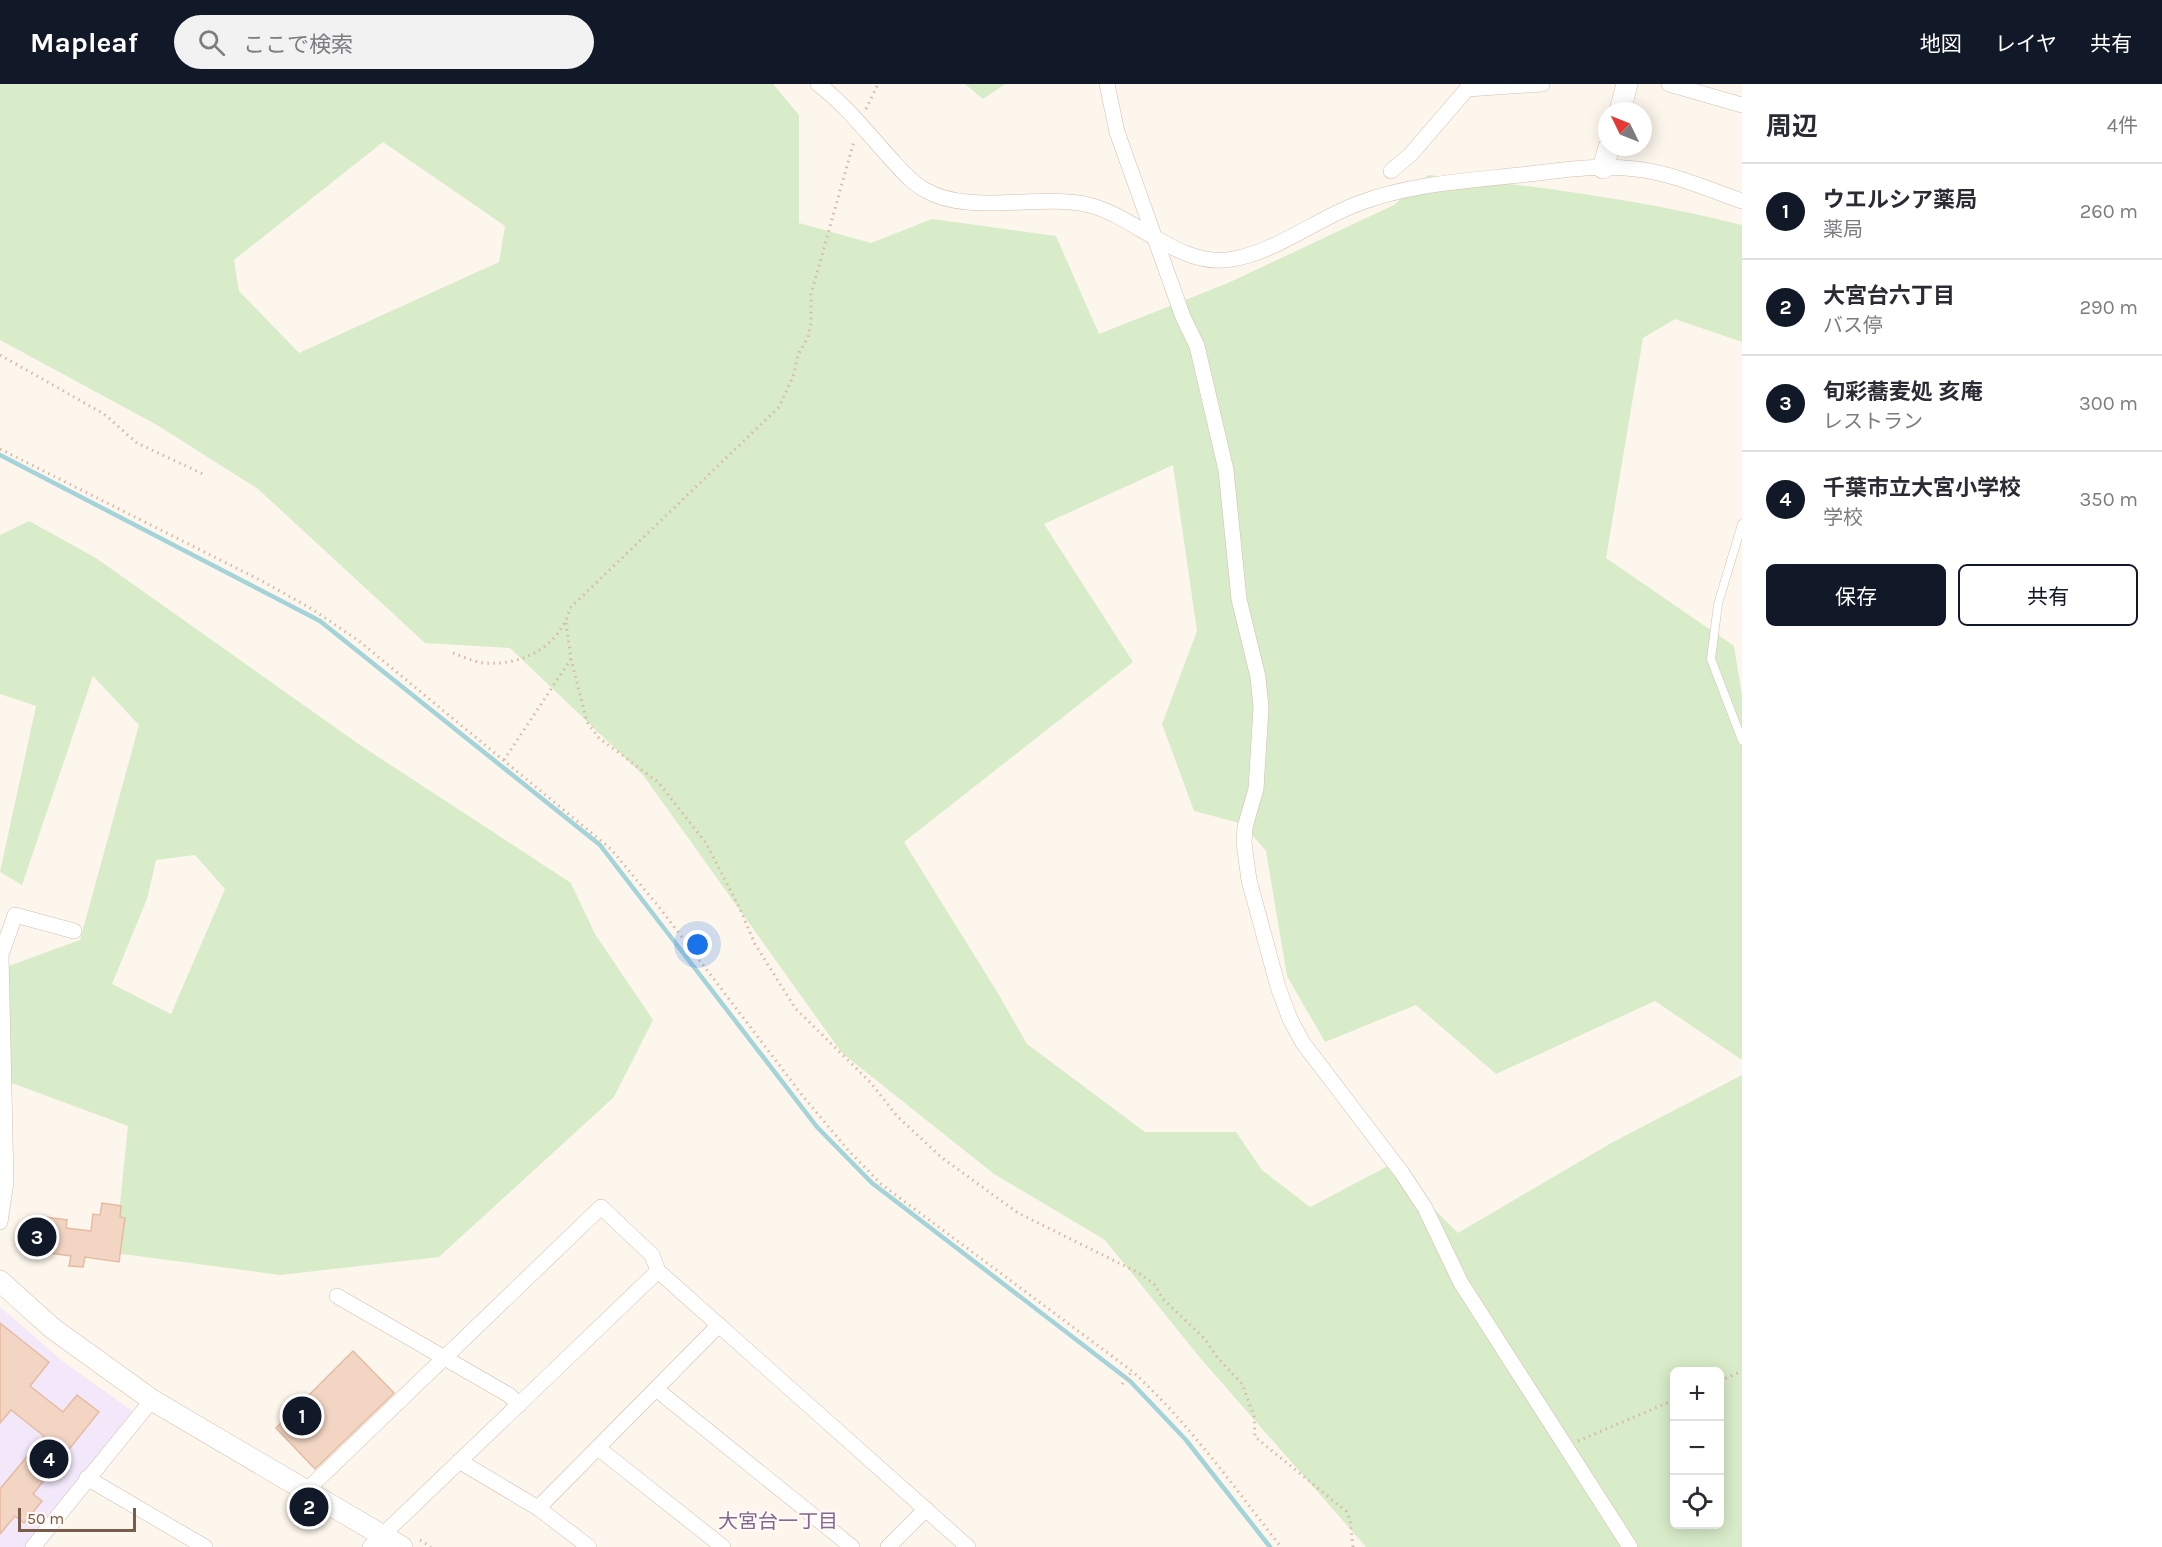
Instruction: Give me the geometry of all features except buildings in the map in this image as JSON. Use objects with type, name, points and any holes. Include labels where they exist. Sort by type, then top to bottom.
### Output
[{"type":"street","points":[[818,84],[859,123],[909,178],[924,190],[937,196],[954,201],[1073,202],[1093,206],[1190,255],[1208,260],[1232,260],[1255,252],[1356,205],[1414,187],[1603,168],[1637,169],[1681,180],[1742,201]]},
{"type":"street","points":[[1107,84],[1117,132],[1183,317],[1197,346],[1226,471],[1239,599],[1258,677],[1261,708],[1256,789],[1245,827],[1246,860],[1278,987],[1302,1043],[1419,1199],[1461,1283],[1630,1547]]},
{"type":"street","points":[[1391,171],[1411,154],[1467,89],[1540,84]]},
{"type":"street","points":[[1622,102],[1627,84]]},
{"type":"street","points":[[1669,84],[1718,91],[1742,105]]},
{"type":"street","points":[[1603,168],[1606,156]]},
{"type":"street","points":[[0,1222],[6,1182],[1,955],[15,915],[74,931]]},
{"type":"street","points":[[308,1489],[601,1207],[652,1255],[658,1271],[968,1547]]},
{"type":"street","points":[[376,1541],[658,1271]]},
{"type":"street","points":[[0,1281],[52,1328],[152,1400],[308,1489],[376,1541],[402,1547]]},
{"type":"street","points":[[337,1296],[509,1395],[519,1405]]},
{"type":"street","points":[[538,1508],[719,1325]]},
{"type":"street","points":[[656,1389],[852,1547]]},
{"type":"street","points":[[33,1547],[152,1400]]},
{"type":"street","points":[[598,1448],[723,1547]]},
{"type":"street","points":[[459,1461],[538,1508],[589,1547]]},
{"type":"street","points":[[87,1478],[205,1547]]},
{"type":"street","points":[[888,1547],[926,1509]]},
{"type":"lane","points":[[1742,524],[1718,603],[1711,659],[1742,740]]},
{"type":"path","points":[[878,84],[859,123],[811,294],[811,323],[786,395],[779,408],[570,608],[566,623],[571,659],[583,711],[592,730],[599,738],[658,782],[706,843],[755,944],[795,1008],[870,1082],[897,1116],[941,1157],[1018,1213],[1137,1272],[1154,1284],[1163,1299],[1205,1339],[1216,1356],[1242,1384],[1254,1416],[1255,1437],[1346,1511],[1350,1519],[1353,1547]]},
{"type":"path","points":[[0,355],[104,414],[137,443],[203,474]]},
{"type":"path","points":[[0,449],[260,580],[312,609],[359,641],[611,849],[659,907],[802,1095],[848,1150],[881,1184],[1132,1371],[1185,1424],[1281,1547]]},
{"type":"path","points":[[453,653],[483,663],[510,662],[533,657],[548,645],[566,623]]},
{"type":"path","points":[[504,760],[571,659]]},
{"type":"path","points":[[1122,1384],[1132,1371]]},
{"type":"path","points":[[1724,1378],[1742,1371]]},
{"type":"path","points":[[1565,1446],[1670,1402]]},
{"type":"shaded area","points":[[0,1307],[61,1360],[135,1413],[28,1547],[0,1547]]},
{"type":"green space","points":[[0,84],[773,84],[799,115],[799,223],[871,243],[932,219],[1056,236],[1099,334],[1228,283],[1394,205],[1428,175],[1586,194],[1742,225],[1742,342],[1675,319],[1643,338],[1606,558],[1734,646],[1742,695],[1742,1060],[1655,1001],[1496,1074],[1416,1005],[1325,1042],[1287,976],[1266,851],[1243,824],[1194,811],[1162,724],[1197,631],[1173,465],[1044,524],[1133,662],[904,842],[1027,1044],[1145,1132],[1236,1132],[1262,1170],[1310,1207],[1390,1165],[1458,1233],[1613,1142],[1742,1075],[1742,1547],[1366,1547],[1201,1359],[1105,1240],[994,1174],[842,1053],[643,775],[510,648],[425,643],[258,489],[157,425],[0,340]],"holes":[[[383,142],[505,226],[499,262],[299,353],[239,291],[234,260]]]},
{"type":"green space","points":[[965,84],[1005,84],[983,99]]},
{"type":"green space","points":[[29,521],[96,558],[360,745],[571,883],[595,934],[653,1020],[614,1097],[439,1257],[280,1275],[115,1253],[128,1126],[9,1082],[3,968],[80,940],[139,725],[93,676],[22,885],[0,872],[36,706],[0,694],[0,535]],"holes":[[[195,855],[225,889],[171,1014],[112,984],[147,899],[156,860]]]},
{"type":"waterway","points":[[0,455],[320,621],[600,845],[817,1127],[872,1183],[1130,1381],[1186,1440],[1270,1547]]},
{"type":"place","name":"旬彩蕎麦処 亥庵","points":[[37,1237]]},
{"type":"place","name":"ウエルシア薬局","points":[[302,1416]]},
{"type":"place","name":"千葉市立大宮小学校","points":[[49,1459]]},
{"type":"place","name":"大宮台六丁目","points":[[309,1507]]},
{"type":"district","name":"大宮台一丁目","points":[[778,1521]]}]
